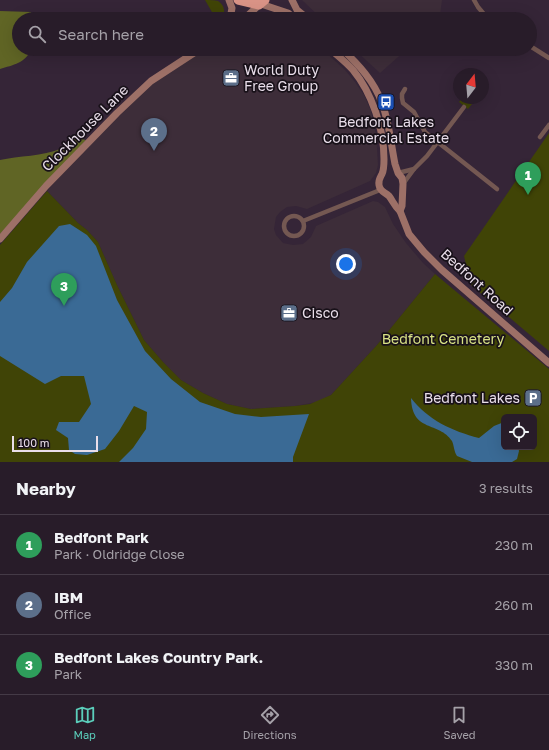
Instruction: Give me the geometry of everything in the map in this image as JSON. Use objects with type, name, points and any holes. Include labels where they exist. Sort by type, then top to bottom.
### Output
[{"type":"highway","points":[[238,0],[261,3]]},
{"type":"street","points":[[229,0],[232,8],[231,12]]},
{"type":"street","points":[[292,0],[299,12]]},
{"type":"street","points":[[474,0],[482,12]]},
{"type":"street","points":[[251,12],[261,3],[285,12]]},
{"type":"street","points":[[537,50],[549,58]]},
{"type":"street","name":"Clockhouse Lane","points":[[0,239],[46,186],[117,113],[151,81],[189,56]]},
{"type":"street","points":[[303,221],[380,190],[379,182],[382,174],[384,157],[381,130],[373,103],[355,72],[338,56]]},
{"type":"street","name":"Bedfont Road","points":[[349,56],[370,79],[382,103],[395,164],[398,173],[402,178],[402,206],[400,211]]},
{"type":"street","points":[[406,89],[402,94],[403,103],[414,112],[425,132],[497,189]]},
{"type":"street","points":[[388,195],[398,193],[414,170],[427,156],[464,107]]},
{"type":"street","points":[[540,137],[549,125]]},
{"type":"street","points":[[382,174],[391,171],[398,173],[414,170]]},
{"type":"street","name":"Bedfont Road","points":[[380,190],[388,195],[395,207],[400,211],[409,234],[424,252],[442,270],[549,363]]},
{"type":"street","points":[[297,216],[303,221],[304,229],[298,236],[292,237],[285,232],[283,226],[287,218],[297,216]]},
{"type":"shaded area","points":[[302,0],[442,0],[440,12],[315,12]]},
{"type":"shaded area","points":[[186,56],[330,56],[345,70],[364,95],[371,111],[376,135],[378,165],[376,173],[370,181],[307,209],[296,206],[287,207],[276,217],[274,229],[276,235],[283,243],[293,245],[303,244],[311,237],[316,226],[373,201],[378,202],[385,207],[393,224],[406,243],[423,263],[435,274],[377,345],[331,395],[317,402],[295,406],[251,409],[227,404],[203,393],[181,380],[144,340],[98,242],[47,191],[135,91]]},
{"type":"shaded area","points":[[362,56],[399,56],[380,73]]},
{"type":"green space","points":[[205,0],[218,1],[224,9],[224,12],[212,12]]},
{"type":"green space","points":[[0,11],[31,12],[12,12],[12,56],[27,56],[18,63],[0,69]]},
{"type":"green space","points":[[462,104],[472,104],[468,109]]},
{"type":"green space","points":[[549,133],[549,351],[471,285],[464,256]]},
{"type":"green space","points":[[76,138],[86,140],[0,234],[0,160],[39,155],[54,151],[62,148]]},
{"type":"green space","name":"Bedfont Cemetery","points":[[47,191],[98,242],[144,340],[181,380],[203,393],[227,404],[251,409],[295,406],[310,404],[331,395],[377,345],[435,274],[549,369],[549,462],[0,462],[0,245]]},
{"type":"water","points":[[70,224],[87,235],[96,246],[117,300],[145,351],[171,379],[200,402],[235,414],[261,417],[309,414],[293,457],[293,462],[119,462],[133,448],[146,429],[147,412],[134,406],[119,431],[105,449],[87,455],[75,454],[69,450],[68,438],[56,430],[59,422],[79,422],[91,404],[84,376],[61,376],[45,384],[0,356],[0,302],[12,288],[27,262],[59,226]]},
{"type":"water","points":[[411,398],[425,413],[441,424],[459,432],[479,438],[494,426],[501,423],[501,450],[519,450],[517,459],[512,462],[472,462],[457,456],[452,441],[447,435],[421,422],[416,417]]},
{"type":"place","name":"World Duty Free Group","points":[[231,78]]},
{"type":"place","name":"Bedfont Lakes Commercial Estate","points":[[386,102]]},
{"type":"place","name":"IBM","points":[[154,151]]},
{"type":"place","name":"Bedfont Park","points":[[528,195]]},
{"type":"place","name":"Bedfont Lakes Country Park.","points":[[64,306]]},
{"type":"place","name":"Cisco","points":[[289,313]]},
{"type":"place","name":"Bedfont Lakes","points":[[533,398]]}]
